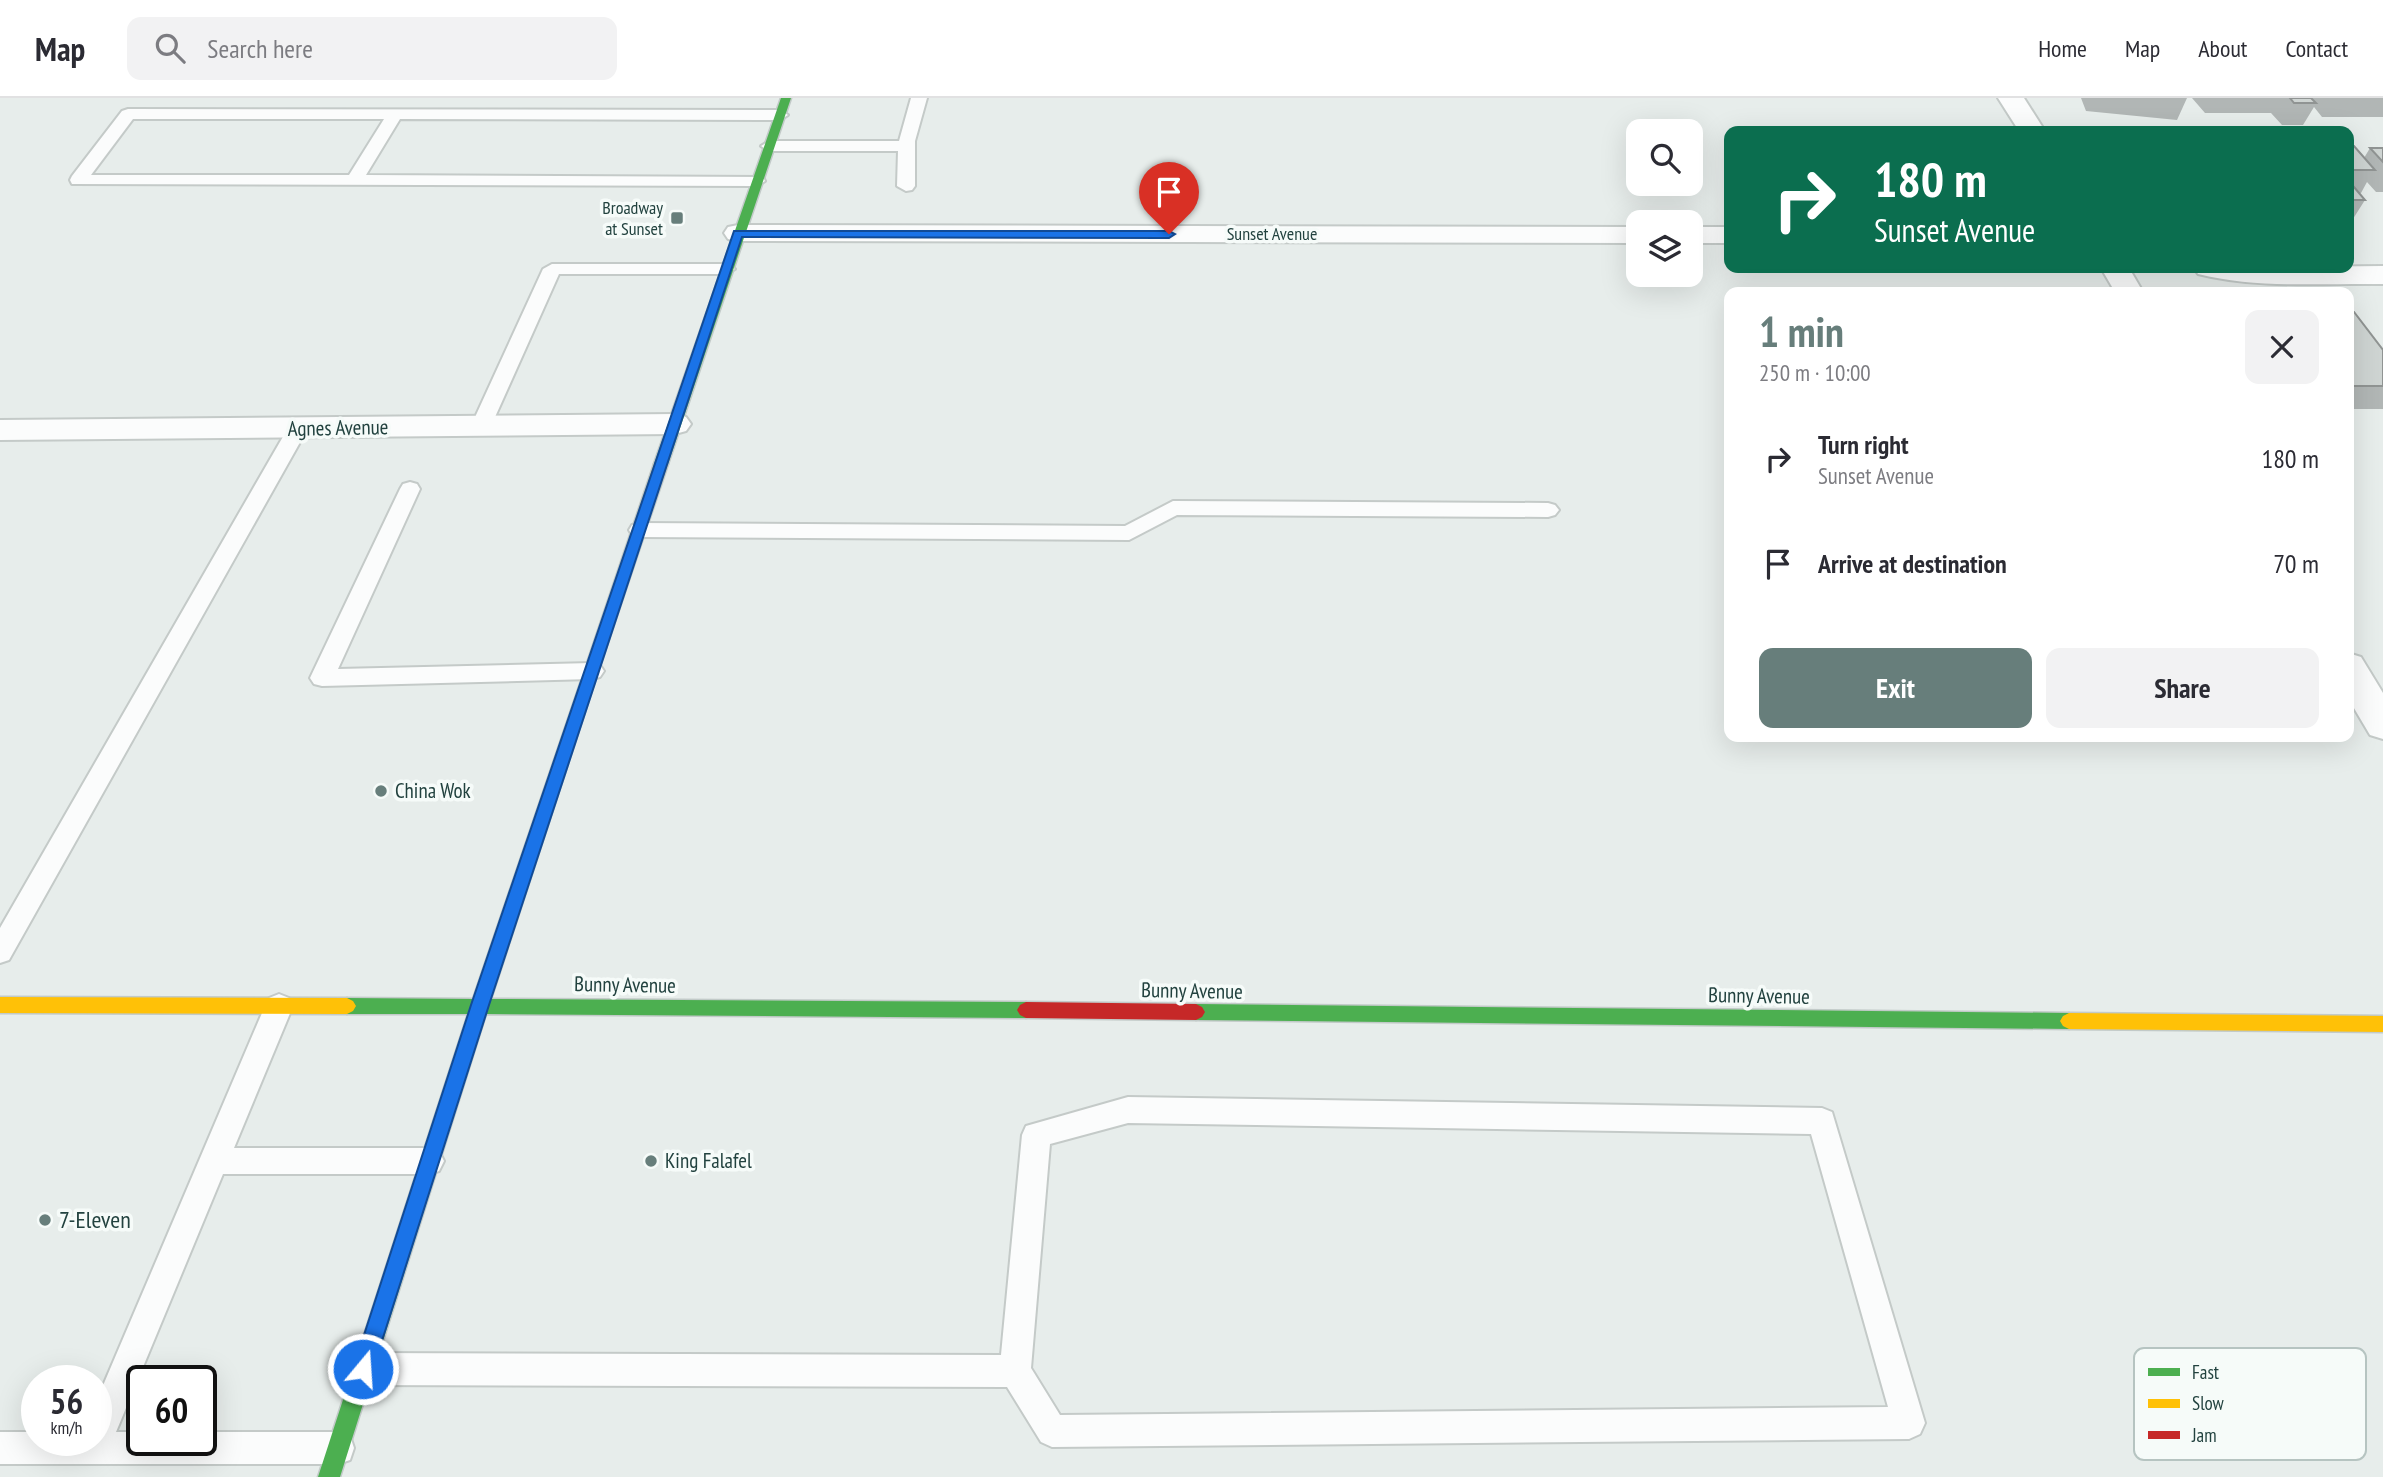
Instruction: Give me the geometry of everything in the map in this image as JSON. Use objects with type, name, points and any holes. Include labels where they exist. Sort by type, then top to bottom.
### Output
[{"type":"street","points":[[334,1463],[480,1005],[738,233],[786,98]]},
{"type":"street","points":[[2011,98],[2029,126]]},
{"type":"street","name":"Sunset Avenue","points":[[738,233],[1626,235]]},
{"type":"street","points":[[1703,235],[1724,235]]},
{"type":"street","points":[[2256,273],[2383,275]]},
{"type":"street","name":"Agnes Avenue","points":[[0,430],[676,425]]},
{"type":"street","points":[[2354,676],[2383,725]]},
{"type":"street","name":"Bunny Avenue","points":[[0,1005],[480,1005],[2383,1024]]},
{"type":"lane","points":[[906,186],[905,146],[919,98]]},
{"type":"lane","points":[[757,181],[78,180],[128,114],[780,115]]},
{"type":"lane","points":[[355,180],[395,114]]},
{"type":"lane","points":[[769,146],[905,146]]},
{"type":"lane","points":[[481,426],[552,269],[726,269]]},
{"type":"lane","points":[[0,952],[298,428]]},
{"type":"lane","points":[[410,489],[322,678],[592,671]]},
{"type":"lane","points":[[640,530],[1129,533],[1173,508],[1548,510]]},
{"type":"lane","points":[[112,1403],[279,1006]]},
{"type":"lane","points":[[1128,1110],[1822,1121],[1909,1423],[1052,1431],[1016,1371],[1035,1135],[1128,1110]]},
{"type":"lane","points":[[215,1161],[429,1161]]},
{"type":"lane","points":[[363,1369],[1016,1371]]},
{"type":"lane","points":[[0,1448],[21,1448]]},
{"type":"lane","points":[[112,1449],[334,1463]]},
{"type":"building","points":[[2290,98],[2311,98],[2316,103],[2294,103]]},
{"type":"building","points":[[2354,146],[2375,170],[2354,170]]},
{"type":"building","points":[[2370,148],[2383,148],[2383,162]]},
{"type":"building","points":[[2354,187],[2365,200],[2354,200]]},
{"type":"building","points":[[2354,312],[2383,350],[2383,386],[2354,386]]},
{"type":"traffic: fast","points":[[661,464],[786,98]]},
{"type":"traffic: fast","points":[[329,1477],[480,1005],[589,678]]},
{"type":"traffic: fast","points":[[347,1006],[1026,1010]]},
{"type":"traffic: fast","points":[[1196,1012],[2069,1021]]},
{"type":"traffic: slow","points":[[589,678],[661,464]]},
{"type":"traffic: slow","points":[[0,1005],[347,1006]]},
{"type":"traffic: slow","points":[[2069,1021],[2383,1024]]},
{"type":"traffic: jam","points":[[1026,1010],[1196,1012]]},
{"type":"place","name":"Broadway at Sunset","points":[[677,218]]},
{"type":"place","name":"China Wok","points":[[381,791]]},
{"type":"place","name":"King Falafel","points":[[651,1161]]},
{"type":"place","name":"7-Eleven","points":[[45,1220]]},
{"type":"route","points":[[363,1369],[480,1005],[738,233],[1169,234]]}]
